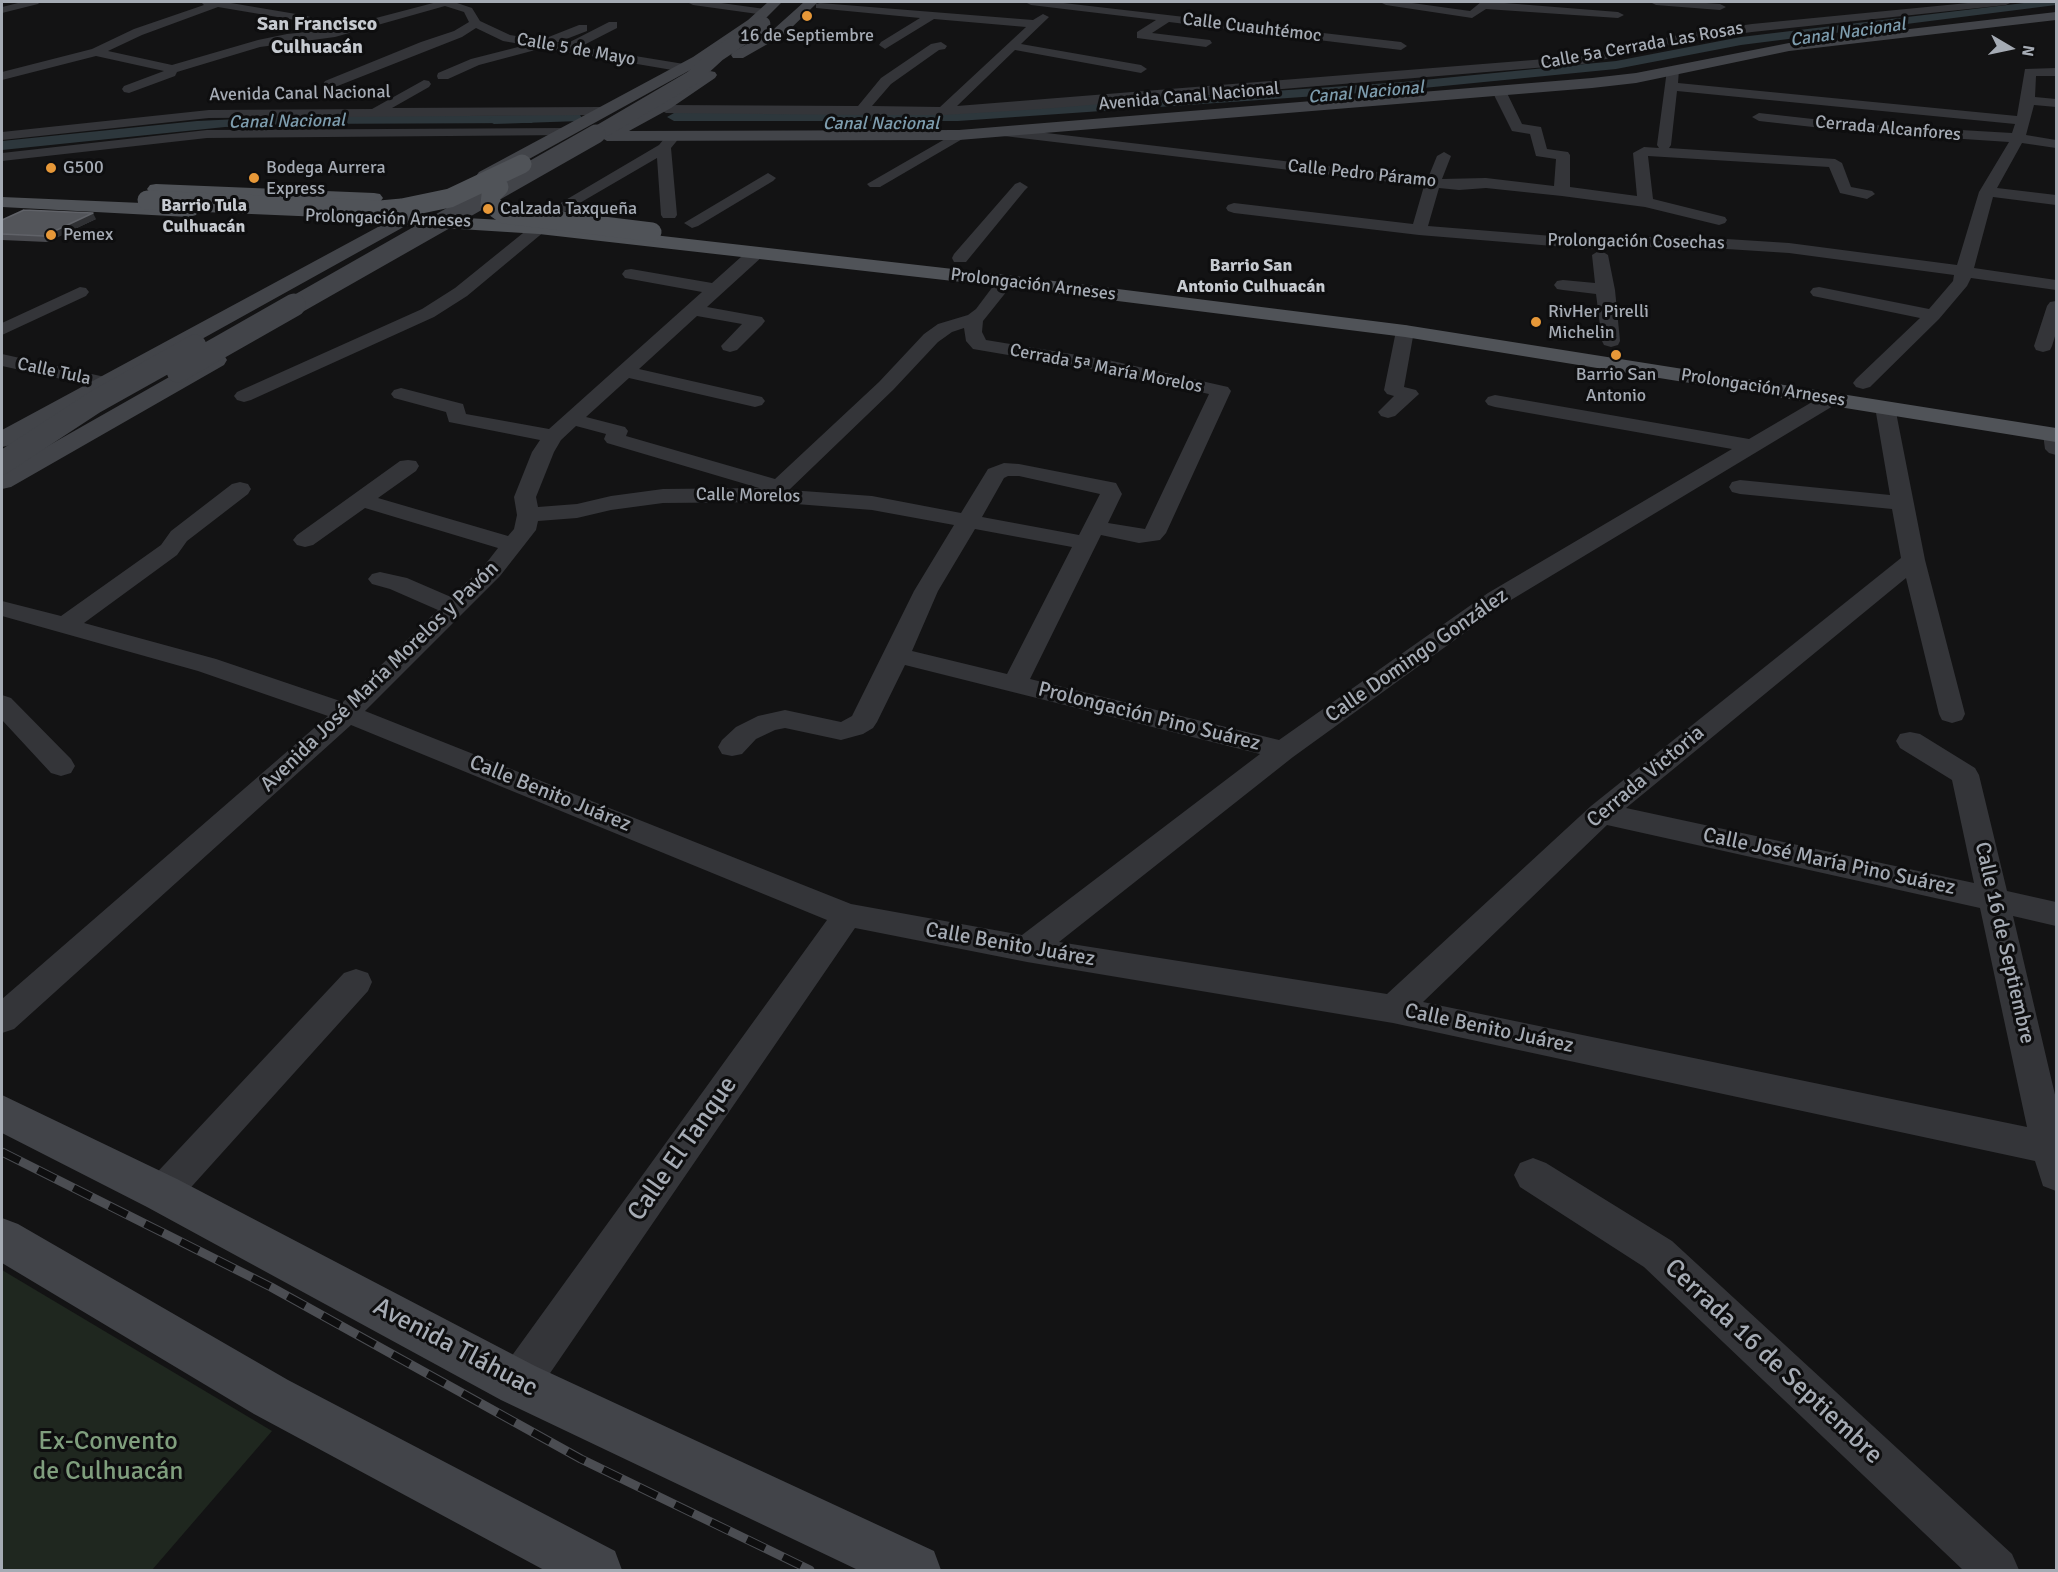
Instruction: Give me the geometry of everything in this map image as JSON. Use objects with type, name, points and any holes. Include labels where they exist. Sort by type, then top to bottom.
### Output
[{"type":"main road","points":[[741,54],[683,72],[600,111],[564,132],[493,187],[479,201],[478,197],[506,190],[526,172],[683,72],[786,2]]},
{"type":"main road","points":[[2,463],[95,402],[526,172],[665,107],[820,3]]},
{"type":"main road","points":[[2,454],[112,406],[178,371],[493,187],[692,78],[768,13]]},
{"type":"main road","name":"Avenida Canal Nacional","points":[[607,136],[958,135],[1004,132],[1625,79],[1789,47],[2056,16]]},
{"type":"main road","points":[[526,172],[500,181],[492,176],[490,204],[504,214],[873,258],[972,277]]},
{"type":"main road","points":[[2,195],[142,194],[380,210],[450,198],[526,172]]},
{"type":"main road","points":[[438,201],[493,187]]},
{"type":"main road","name":"Prolongación Arneses","points":[[142,194],[438,201],[493,187],[560,208],[726,227]]},
{"type":"main road","name":"Prolongación Arneses","points":[[2,202],[458,222],[539,228],[757,252],[1006,281],[1846,387],[2055,439]]},
{"type":"main road","points":[[2,441],[402,220]]},
{"type":"main road","points":[[2,482],[458,222]]},
{"type":"main road","points":[[356,246],[376,239],[399,239],[410,245],[407,252]]},
{"type":"main road","name":"Prolongación Arneses","points":[[939,255],[1541,331]]},
{"type":"main road","points":[[1587,338],[1634,345]]},
{"type":"main road","name":"Prolongación Arneses","points":[[1846,387],[1891,398]]},
{"type":"main road","name":"Avenida Tláhuac","points":[[2,1113],[162,1193],[518,1383],[915,1570]]},
{"type":"main road","points":[[2,1239],[271,1397],[596,1570]]},
{"type":"street","points":[[2,10],[34,2]]},
{"type":"street","points":[[206,2],[271,12],[344,30]]},
{"type":"street","points":[[96,52],[171,71],[185,77],[129,95],[171,71],[258,44],[344,30],[446,2]]},
{"type":"street","name":"Calle 5 de Mayo","points":[[446,2],[468,10],[476,23],[507,38],[683,72]]},
{"type":"street","points":[[693,2],[768,13]]},
{"type":"street","name":"Calle Cuauhtémoc","points":[[1031,2],[1401,46]]},
{"type":"street","points":[[1115,11],[1127,2]]},
{"type":"street","points":[[1386,2],[1417,11],[1465,14],[1482,7],[1530,7],[1618,15]]},
{"type":"street","points":[[1656,2],[1720,7]]},
{"type":"street","name":"Calle 5a Cerrada Las Rosas","points":[[665,107],[944,111],[1031,106],[1583,60],[1688,37],[1752,28],[2006,2]]},
{"type":"street","points":[[2,76],[96,52],[138,32],[220,3]]},
{"type":"street","points":[[820,3],[936,17],[1033,24]]},
{"type":"street","points":[[944,111],[1033,24],[1060,4]]},
{"type":"street","points":[[1854,4],[1925,10]]},
{"type":"street","points":[[271,12],[291,5]]},
{"type":"street","points":[[885,45],[956,7]]},
{"type":"street","points":[[1167,18],[1142,34],[1206,43]]},
{"type":"street","points":[[330,84],[458,34],[476,23]]},
{"type":"street","points":[[566,49],[613,25]]},
{"type":"street","points":[[443,76],[475,62],[539,45],[583,28]]},
{"type":"street","points":[[861,111],[886,81],[935,47],[941,46]]},
{"type":"street","points":[[1006,50],[1142,69]]},
{"type":"street","points":[[1006,50],[1123,77]]},
{"type":"street","points":[[2,62],[32,68]]},
{"type":"street","points":[[1664,145],[1674,70]]},
{"type":"street","name":"Calle Domingo González","points":[[1027,949],[1283,750],[1497,598],[1752,446],[1846,387],[1933,315],[1961,282],[1987,192],[2018,138],[2028,99],[2030,72],[2056,72]]},
{"type":"street","points":[[376,112],[424,84]]},
{"type":"street","points":[[1671,86],[2023,121]]},
{"type":"street","points":[[1499,91],[1517,128],[1536,130],[1541,153],[1563,155],[1562,191]]},
{"type":"street","points":[[538,112],[558,97]]},
{"type":"street","points":[[241,113],[273,98]]},
{"type":"street","points":[[2028,99],[2056,103]]},
{"type":"street","points":[[560,208],[673,141],[674,135],[664,117],[665,107]]},
{"type":"street","points":[[2,129],[74,126],[103,111]]},
{"type":"street","name":"Avenida Canal Nacional","points":[[2,136],[74,126],[241,113],[600,111]]},
{"type":"street","name":"Cerrada Alcanfores","points":[[1759,117],[1858,128],[2018,138],[2056,144]]},
{"type":"street","points":[[365,148],[389,132]]},
{"type":"street","name":"Avenida Canal Nacional","points":[[2,157],[207,134],[564,132]]},
{"type":"street","name":"Calle Pedro Páramo","points":[[1004,132],[1433,183],[1486,183],[1562,191],[1645,202],[1719,220]]},
{"type":"street","points":[[875,184],[958,135]]},
{"type":"street","points":[[664,148],[669,215]]},
{"type":"street","points":[[1645,202],[1640,153],[1644,151],[1835,163],[1845,190],[1867,194]]},
{"type":"street","points":[[1419,230],[1444,156]]},
{"type":"street","points":[[692,223],[768,178]]},
{"type":"street","points":[[960,258],[1020,187]]},
{"type":"street","points":[[1987,192],[2056,200]]},
{"type":"street","name":"Prolongación Cosechas","points":[[1234,208],[1419,230],[1590,244],[1717,242],[1858,256],[2056,285]]},
{"type":"street","points":[[244,396],[428,314],[461,292],[539,228]]},
{"type":"street","points":[[1450,251],[1452,233]]},
{"type":"street","name":"Avenida José María Morelos y Pavón","points":[[2,1019],[348,713],[492,570],[525,530],[528,515],[525,497],[543,452],[562,428],[757,252]]},
{"type":"street","points":[[1600,255],[1611,341]]},
{"type":"street","points":[[631,274],[717,289]]},
{"type":"street","points":[[775,491],[886,386],[931,338],[945,328],[974,319],[982,313],[1006,281]]},
{"type":"street","points":[[1563,285],[1606,290]]},
{"type":"street","points":[[2,330],[80,292]]},
{"type":"street","points":[[1819,292],[1933,315]]},
{"type":"street","points":[[2043,346],[2056,306]]},
{"type":"street","points":[[695,310],[756,321],[730,346]]},
{"type":"street","name":"Cerrada 5ª María Morelos","points":[[974,319],[975,341],[980,345],[1108,366],[1221,391],[1158,528],[1152,536],[1090,535]]},
{"type":"street","points":[[1388,412],[1409,394],[1394,390],[1405,331]]},
{"type":"street","name":"Calle Tula","points":[[2,360],[107,383]]},
{"type":"street","points":[[623,371],[756,401]]},
{"type":"street","points":[[401,394],[456,408],[456,418],[562,428]]},
{"type":"street","points":[[1891,398],[1903,503],[1913,561],[1952,714]]},
{"type":"street","points":[[1495,401],[1752,446]]},
{"type":"street","name":"Calle Morelos","points":[[562,428],[618,430],[614,439],[775,491]]},
{"type":"street","points":[[305,540],[408,466]]},
{"type":"street","name":"Prolongación Pino Suárez","points":[[968,520],[996,474],[1004,469],[1108,488],[1112,494],[1014,685]]},
{"type":"street","points":[[1740,487],[1903,503]]},
{"type":"street","points":[[65,625],[169,550],[179,536],[240,489]]},
{"type":"street","name":"Calle Morelos","points":[[528,515],[577,512],[611,503],[663,496],[775,491],[872,503],[968,520],[1090,535]]},
{"type":"street","points":[[363,500],[514,545]]},
{"type":"street","points":[[732,747],[746,733],[768,722],[785,719],[841,731],[863,722],[926,591],[968,520]]},
{"type":"street","name":"Cerrada Victoria","points":[[1393,1009],[1601,813],[1913,561]]},
{"type":"street","points":[[380,579],[398,583],[453,608]]},
{"type":"street","name":"Calle Benito Juárez","points":[[2,608],[207,665],[348,713],[847,915],[1027,949],[1393,1009],[2054,1157]]},
{"type":"street","name":"Prolongación Pino Suárez","points":[[897,655],[1283,750]]},
{"type":"street","points":[[2,704],[61,766]]},
{"type":"street","name":"Calle 16 de Septiembre","points":[[1910,741],[1965,775],[2054,1157]]},
{"type":"street","name":"Calle José María Pino Suárez","points":[[1601,813],[2056,914]]},
{"type":"street","name":"Calle El Tanque","points":[[518,1383],[847,915]]},
{"type":"street","points":[[162,1193],[356,982]]},
{"type":"street","name":"Cerrada 16 de Septiembre","points":[[1533,1176],[1658,1254],[1996,1570]]},
{"type":"green space","name":"Ex-Convento de Culhuacán","points":[[2,1270],[272,1431],[152,1570],[2,1570]]},
{"type":"water","name":"Canal Nacional","points":[[538,115],[532,123],[294,124],[225,127],[2,150],[2,141],[197,121],[302,116]]},
{"type":"building","points":[[24,210],[93,213],[44,236],[2,234],[2,220]]},
{"type":"waterway","name":"Canal Nacional","points":[[674,117],[958,117],[1403,86],[1616,65],[1741,41],[2056,2]]},
{"type":"waterway","name":"Canal Nacional","points":[[494,120],[575,118]]},
{"type":"railway","points":[[2,1152],[271,1287],[581,1459],[810,1570]]},
{"type":"place","name":"16 de Septiembre","points":[[807,16]]},
{"type":"place","name":"G500","points":[[51,168]]},
{"type":"place","name":"Bodega Aurrera Express","points":[[254,178]]},
{"type":"place","name":"Calzada Taxqueña","points":[[488,209]]},
{"type":"place","name":"Pemex","points":[[51,235]]},
{"type":"place","name":"RivHer Pirelli Michelin","points":[[1536,322]]},
{"type":"place","name":"Barrio San Antonio","points":[[1616,355]]},
{"type":"district","name":"San Francisco Culhuacán","points":[[317,36]]},
{"type":"district","name":"Barrio Tula Culhuacán","points":[[204,216]]},
{"type":"district","name":"Barrio San Antonio Culhuacán","points":[[1251,276]]}]
